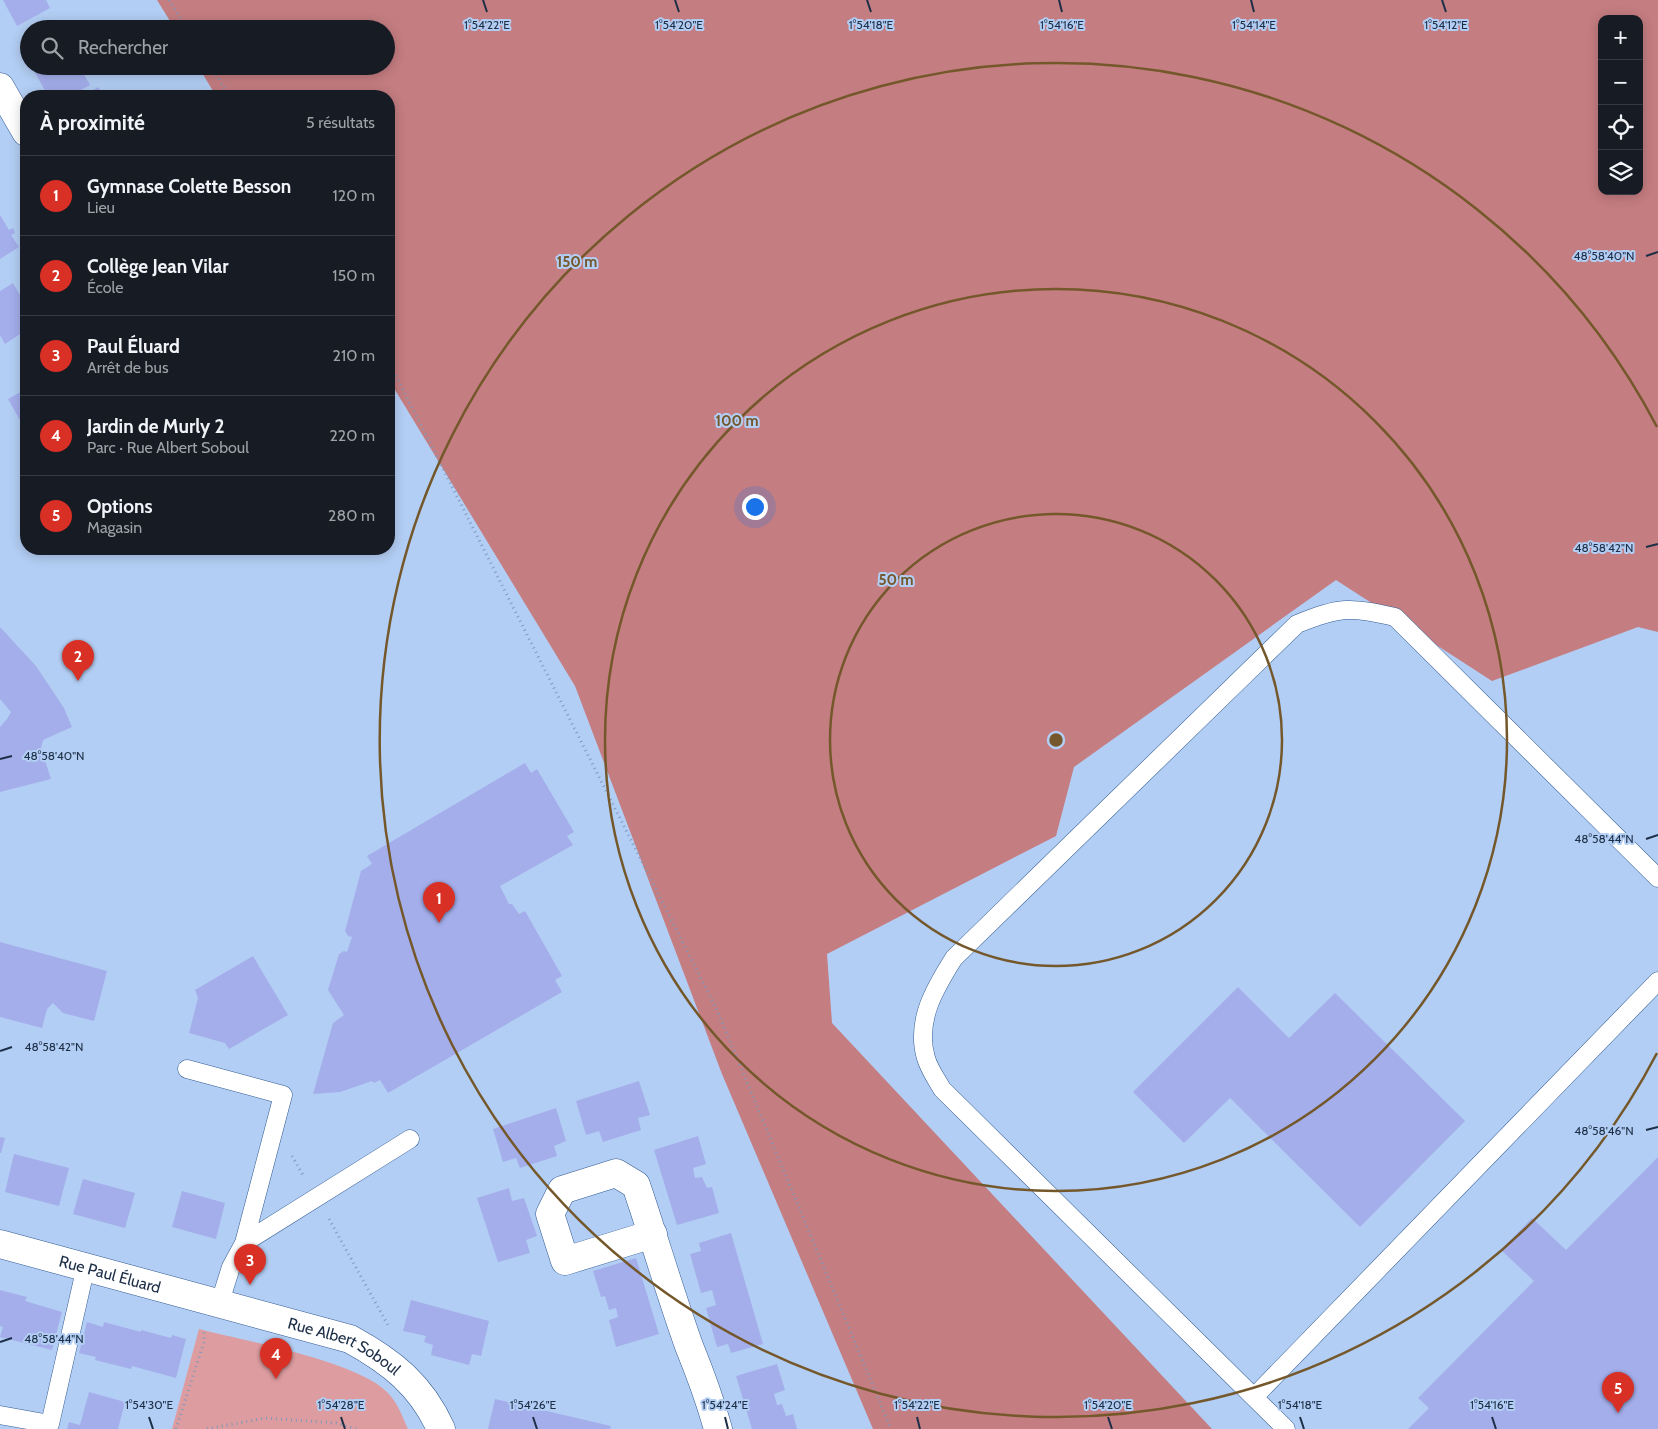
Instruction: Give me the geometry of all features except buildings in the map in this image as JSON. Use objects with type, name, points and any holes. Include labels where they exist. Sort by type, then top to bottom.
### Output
[{"type":"street","points":[[0,87],[20,122]]},
{"type":"street","points":[[652,1234],[689,1345],[710,1398],[718,1429]]},
{"type":"street","name":"Rue Paul Éluard","points":[[0,1244],[212,1300]]},
{"type":"street","name":"Rue Albert Soboul","points":[[212,1300],[350,1339],[382,1356],[404,1374],[422,1395],[441,1429]]},
{"type":"lane","points":[[1286,1429],[942,1089],[926,1058],[923,1023],[932,992],[954,958],[1297,624],[1331,611],[1356,608],[1395,617],[1658,878]]},
{"type":"lane","points":[[1254,1397],[1658,981]]},
{"type":"lane","points":[[187,1069],[283,1095],[244,1244],[212,1300]]},
{"type":"lane","points":[[244,1244],[410,1139]]},
{"type":"lane","points":[[0,1415],[50,1424],[86,1266]]},
{"type":"path","points":[[169,0],[181,20]]},
{"type":"path","points":[[217,75],[226,90]]},
{"type":"path","points":[[395,374],[717,1010],[891,1429]]},
{"type":"path","points":[[275,1126],[392,1333]]},
{"type":"path","points":[[176,1429],[204,1342],[212,1300]]},
{"type":"path","points":[[207,1429],[265,1418],[336,1423],[356,1429]]},
{"type":"shaded area","points":[[157,0],[1658,0],[1658,632],[1638,627],[1492,681],[1336,580],[1074,767],[1056,836],[827,954],[832,1023],[1212,1429],[873,1429],[722,1074],[575,686],[395,390],[395,90],[212,90],[203,75],[395,75],[395,20],[169,20]]},
{"type":"shaded area","points":[[199,1329],[299,1353],[351,1371],[372,1381],[391,1396],[408,1429],[172,1429]]},
{"type":"place","name":"Collège Jean Vilar","points":[[78,681]]},
{"type":"place","name":"Gymnase Colette Besson","points":[[439,923]]},
{"type":"place","name":"Paul Éluard","points":[[250,1285]]},
{"type":"place","name":"Jardin de Murly 2","points":[[276,1379]]},
{"type":"place","name":"Options","points":[[1618,1413]]}]
